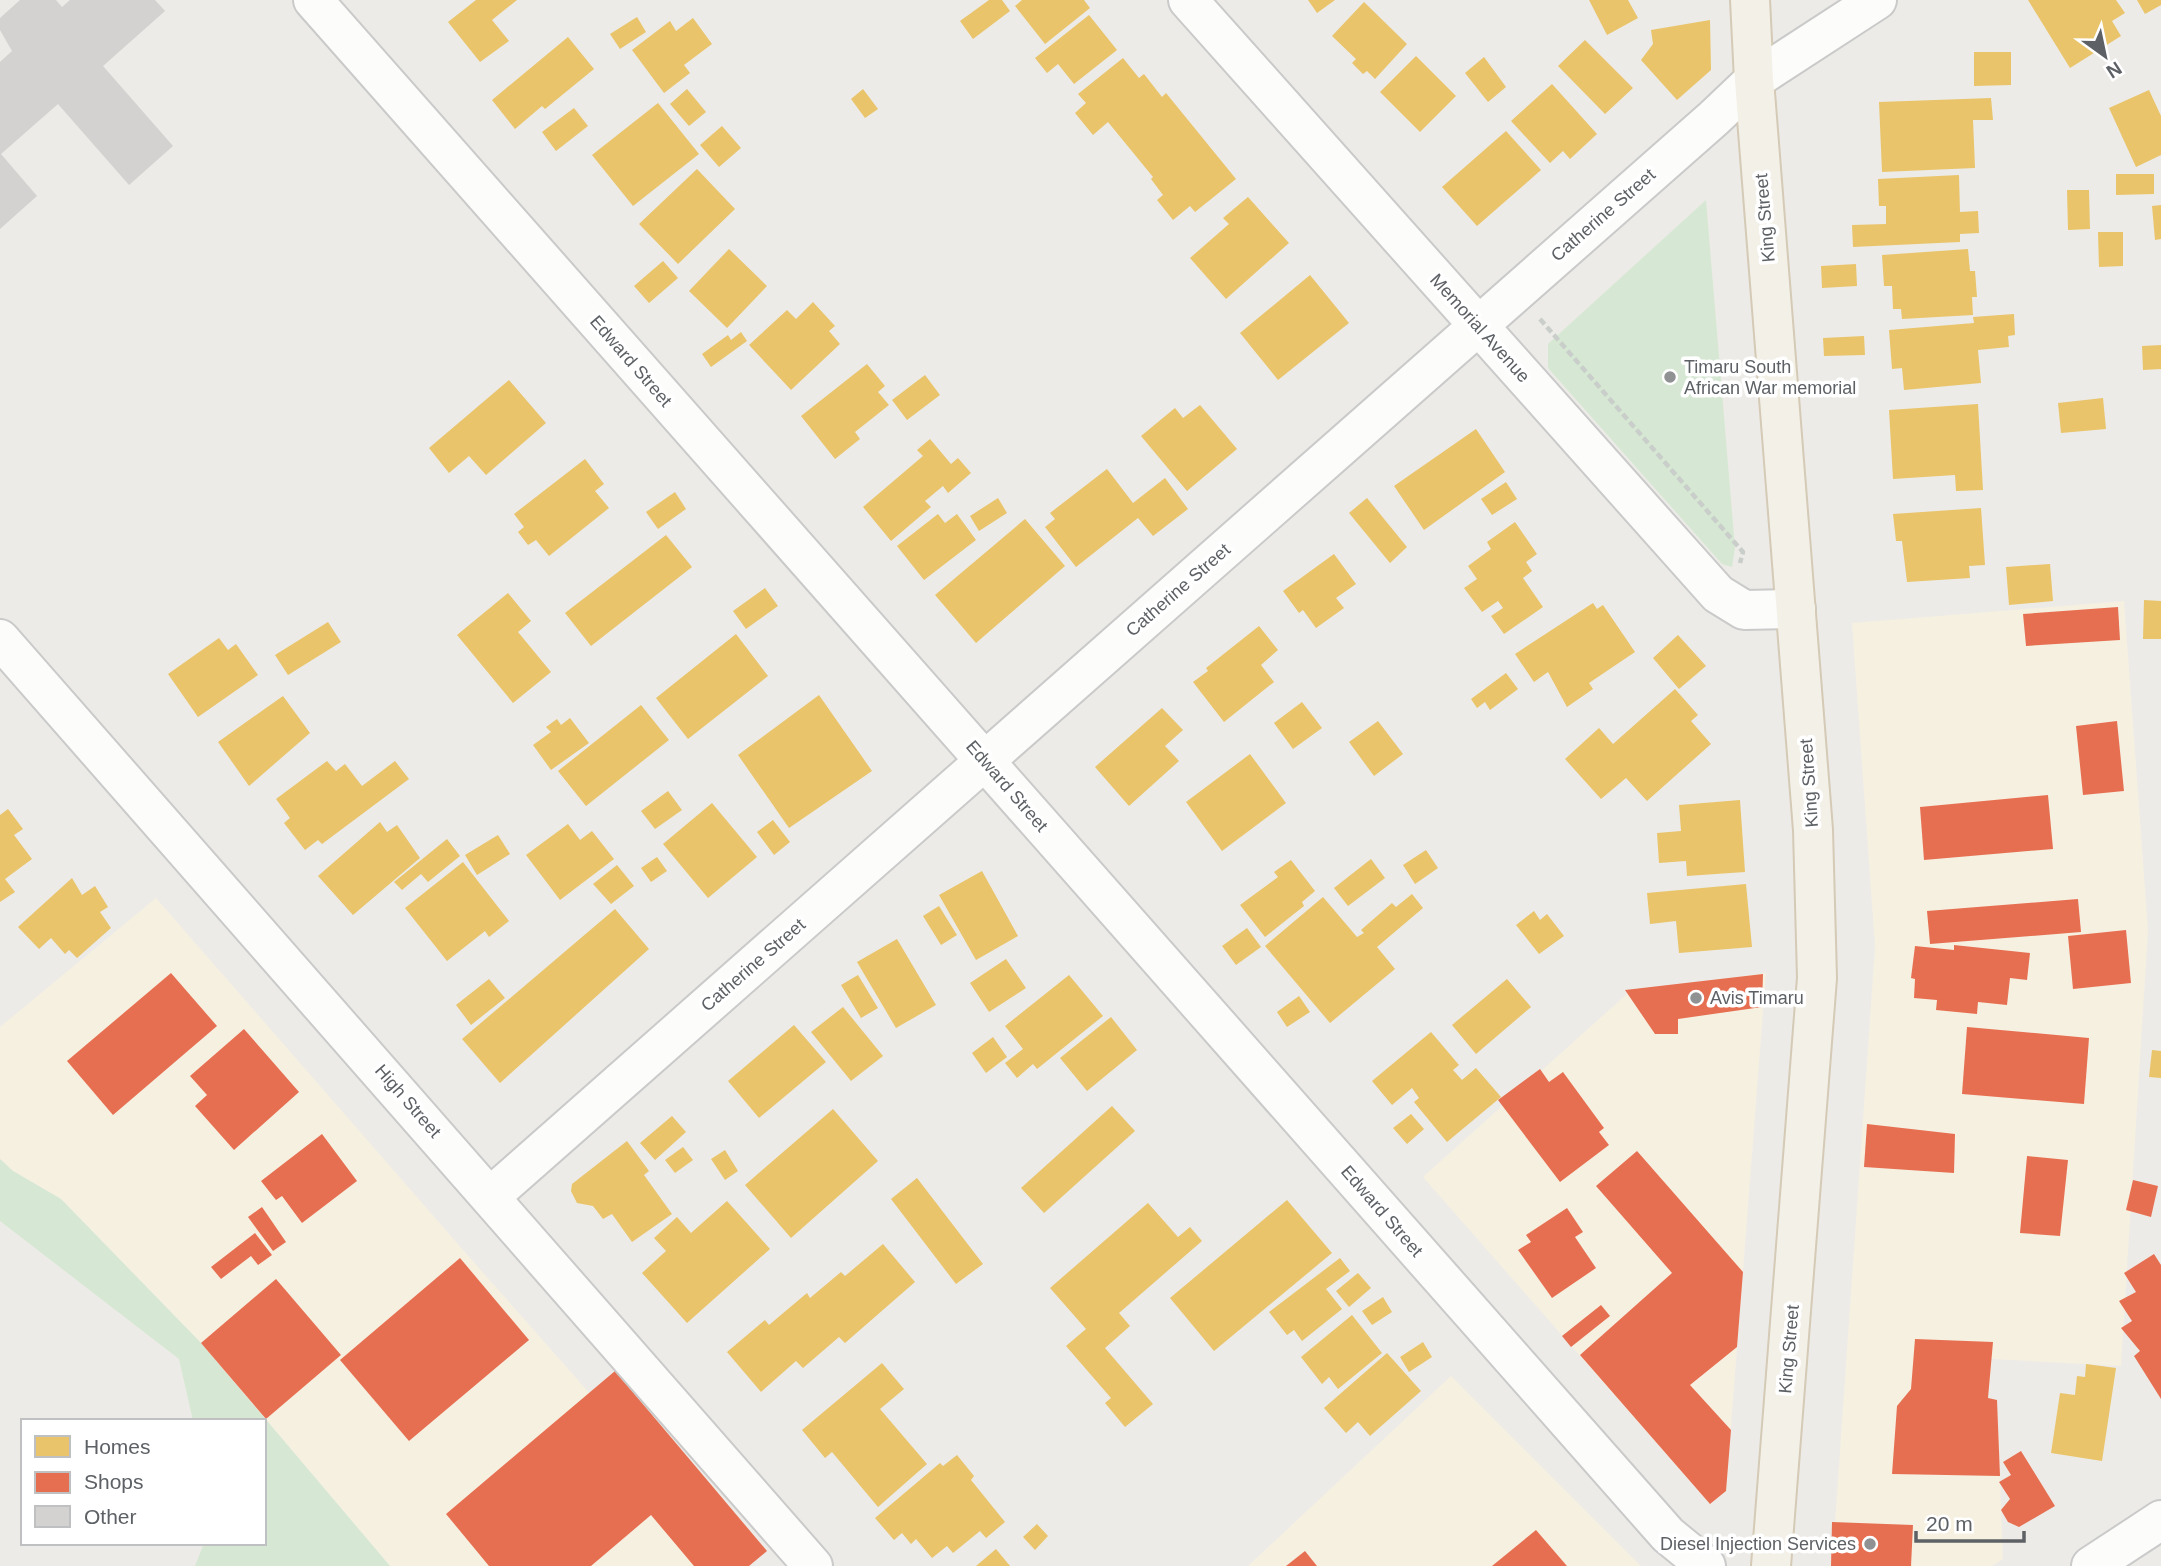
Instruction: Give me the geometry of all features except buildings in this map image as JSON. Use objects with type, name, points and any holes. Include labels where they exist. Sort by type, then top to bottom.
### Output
[{"type":"main road","name":"King Street","points":[[1750,0],[1813,830],[1817,978],[1771,1566]]},
{"type":"street","name":"Edward Street","points":[[313,0],[1668,1535],[1706,1566]]},
{"type":"street","name":"Memorial Avenue","points":[[1188,0],[1718,594],[1744,610],[1796,609]]},
{"type":"street","name":"Catherine Street","points":[[491,1196],[1754,80],[1877,0]]},
{"type":"street","name":"High Street","points":[[0,639],[813,1566]]},
{"type":"street","points":[[2091,1566],[2161,1520]]},
{"type":"path","points":[[1517,291],[1569,355],[1743,552],[1739,567]]},
{"type":"shaded area","points":[[2124,601],[2148,930],[2121,1366],[1992,1359],[1988,1398],[1997,1400],[2003,1559],[1992,1566],[1832,1566],[1875,947],[1852,623]]},
{"type":"shaded area","points":[[156,898],[742,1566],[390,1566],[201,1343],[61,1199],[13,1171],[0,1159],[0,1027]]},
{"type":"shaded area","points":[[1766,973],[1726,1491],[1710,1504],[1423,1177],[1628,993]]},
{"type":"shaded area","points":[[1451,1376],[1641,1566],[1248,1566]]},
{"type":"green space","points":[[1706,200],[1735,548],[1732,567],[1722,564],[1548,368],[1548,344]]},
{"type":"green space","points":[[0,1159],[13,1171],[61,1199],[201,1343],[265,1419],[193,1419],[179,1359],[0,1221]]},
{"type":"green space","points":[[266,1420],[390,1566],[195,1566],[203,1545],[266,1545]]},
{"type":"place","name":"Timaru South African War memorial","points":[[1670,377]]},
{"type":"place","name":"Avis Timaru","points":[[1696,998]]},
{"type":"place","name":"Diesel Injection Services","points":[[1870,1544]]}]
